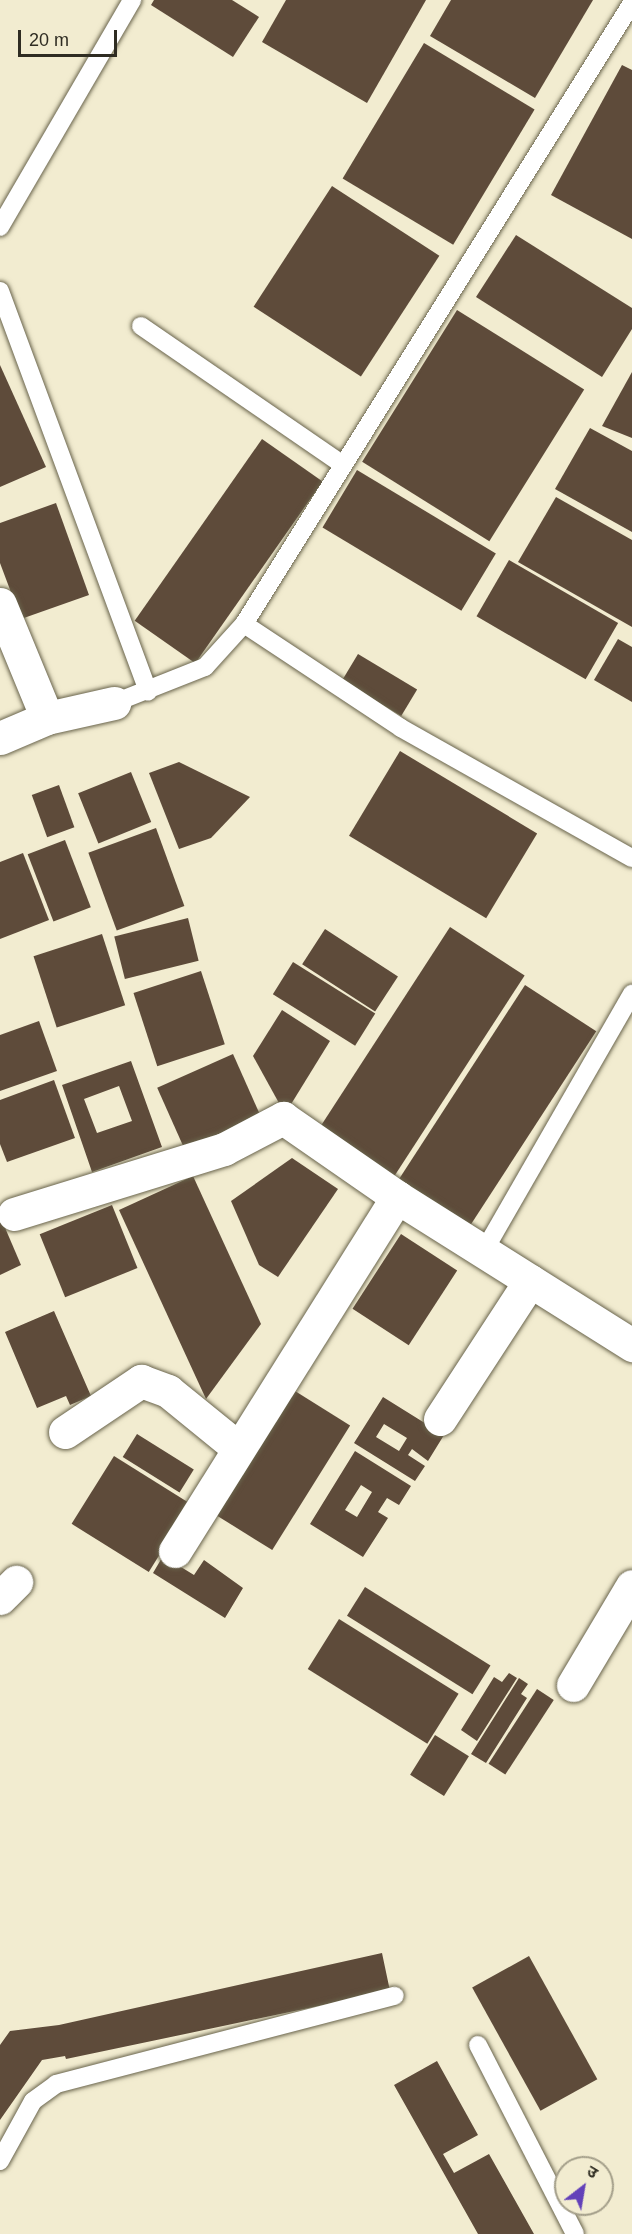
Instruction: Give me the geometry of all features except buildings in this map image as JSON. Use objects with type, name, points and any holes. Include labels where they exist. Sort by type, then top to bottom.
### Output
[{"type":"street","points":[[0,604],[47,718]]},
{"type":"street","points":[[0,738],[47,718],[114,703]]},
{"type":"street","points":[[14,1214],[224,1149],[283,1118],[397,1197],[632,1345]]},
{"type":"street","points":[[175,1551],[237,1447],[397,1197]]},
{"type":"street","points":[[440,1419],[530,1281]]},
{"type":"street","points":[[65,1432],[141,1381],[168,1392],[237,1447]]},
{"type":"street","points":[[573,1685],[632,1586]]},
{"type":"lane","points":[[0,227],[132,0]]},
{"type":"lane","points":[[114,703],[205,667],[244,624],[632,3]]},
{"type":"lane","points":[[0,291],[148,691]]},
{"type":"lane","points":[[141,326],[343,465]]},
{"type":"lane","points":[[244,624],[402,728],[632,858]]},
{"type":"lane","points":[[484,1251],[632,994]]},
{"type":"lane","points":[[0,2161],[33,2101],[56,2084],[395,1996]]},
{"type":"lane","points":[[478,2045],[575,2234]]}]
